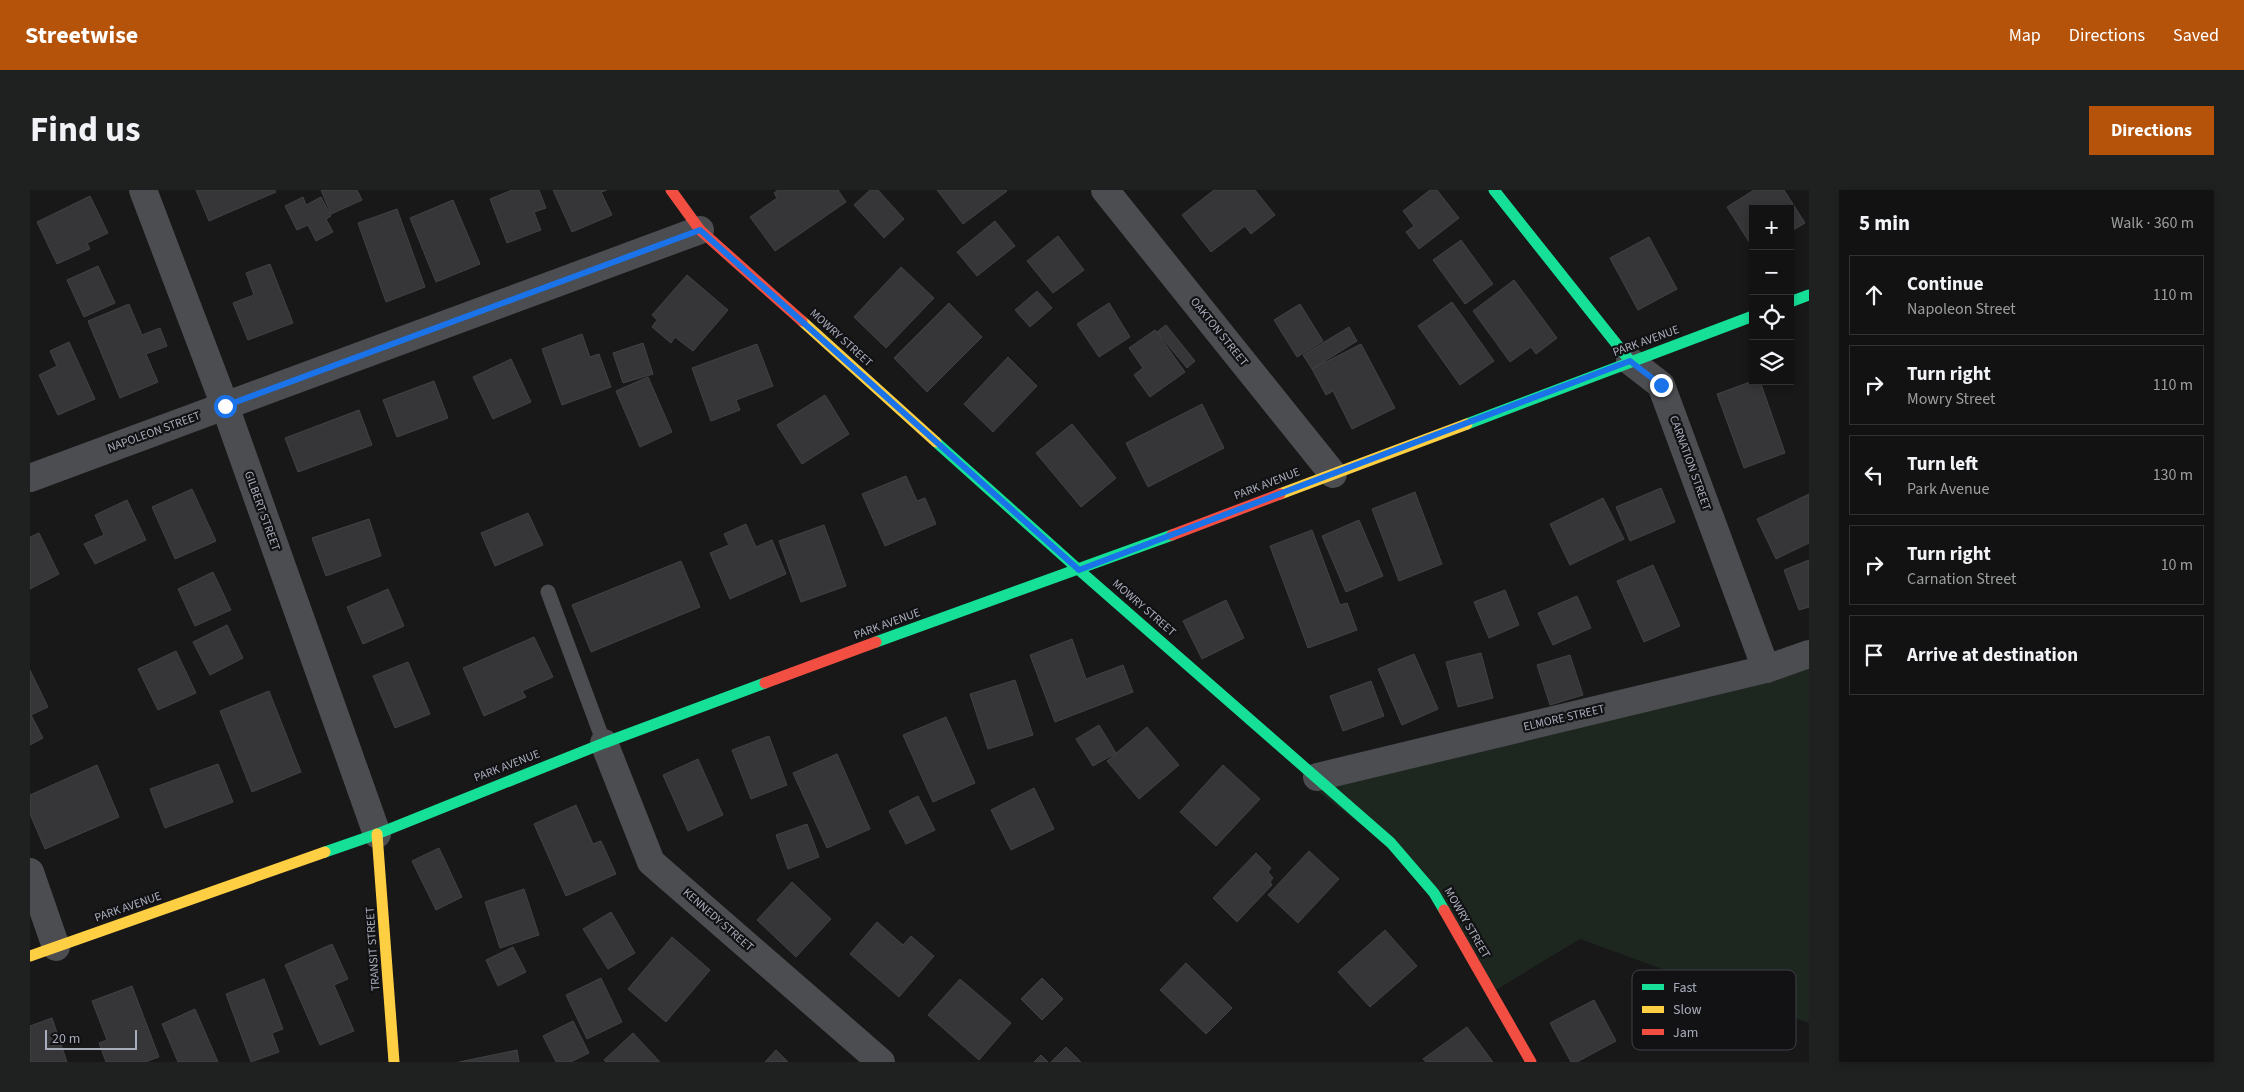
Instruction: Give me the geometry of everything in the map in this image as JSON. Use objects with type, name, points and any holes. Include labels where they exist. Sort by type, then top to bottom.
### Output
[{"type":"main road","name":"MOWRY STREET","points":[[671,190],[700,230],[1079,570],[1391,843],[1434,893],[1531,1062]]},
{"type":"main road","name":"CARNATION STREET","points":[[1494,190],[1630,361]]},
{"type":"main road","points":[[1794,301],[1809,295]]},
{"type":"main road","name":"PARK AVENUE","points":[[30,956],[377,834],[604,743],[972,606],[1079,570],[1749,317]]},
{"type":"main road","name":"TRANSIT STREET","points":[[377,834],[394,1062]]},
{"type":"street","name":"GILBERT STREET","points":[[144,190],[225,406],[377,834]]},
{"type":"street","name":"OAKTON STREET","points":[[1105,190],[1333,474]]},
{"type":"street","name":"NAPOLEON STREET","points":[[30,478],[700,230]]},
{"type":"street","name":"CARNATION STREET","points":[[1630,361],[1661,385],[1766,669]]},
{"type":"street","name":"ELMORE STREET","points":[[1317,777],[1766,669],[1809,654]]},
{"type":"street","name":"KENNEDY STREET","points":[[604,743],[651,862],[881,1062]]},
{"type":"street","points":[[30,872],[56,947]]},
{"type":"lane","points":[[548,592],[604,743]]},
{"type":"shaded area","points":[[1809,662],[1809,1023],[1796,1018],[1796,970],[1665,970],[1580,939],[1494,991],[1414,866],[1311,786]]},
{"type":"building","points":[[196,190],[275,190],[276,192],[209,221]]},
{"type":"building","points":[[321,190],[357,190],[362,200],[331,214]]},
{"type":"building","points":[[512,190],[539,190],[546,208],[534,212],[541,230],[507,243],[490,199]]},
{"type":"building","points":[[553,190],[607,190],[601,192],[612,215],[572,232]]},
{"type":"building","points":[[778,190],[838,190],[846,202],[775,251],[750,217],[777,198],[774,193]]},
{"type":"building","points":[[870,190],[878,190],[904,219],[884,238],[854,205]]},
{"type":"building","points":[[937,190],[1006,190],[1007,191],[963,224]]},
{"type":"building","points":[[1214,190],[1255,190],[1275,215],[1251,234],[1245,226],[1211,252],[1182,215]]},
{"type":"building","points":[[1430,190],[1437,190],[1459,218],[1419,249],[1406,232],[1414,226],[1403,211]]},
{"type":"building","points":[[1754,190],[1784,190],[1794,205],[1749,205],[1749,242],[1727,207]]},
{"type":"building","points":[[90,196],[108,233],[87,243],[90,249],[57,264],[37,222]]},
{"type":"building","points":[[303,197],[306,205],[321,197],[331,216],[326,219],[333,232],[316,241],[308,225],[297,230],[285,206]]},
{"type":"building","points":[[453,200],[480,264],[436,282],[410,218]]},
{"type":"building","points":[[1794,206],[1805,223],[1794,230]]},
{"type":"building","points":[[397,209],[425,287],[386,302],[358,223]]},
{"type":"building","points":[[995,221],[1015,246],[977,276],[957,252]]},
{"type":"building","points":[[1058,236],[1084,270],[1053,293],[1027,261]]},
{"type":"building","points":[[1649,237],[1677,289],[1638,310],[1610,258]]},
{"type":"building","points":[[1461,240],[1493,284],[1465,304],[1433,260]]},
{"type":"building","points":[[270,264],[293,323],[248,340],[233,303],[254,295],[246,273]]},
{"type":"building","points":[[98,266],[115,303],[84,317],[67,280]]},
{"type":"building","points":[[901,267],[934,298],[886,348],[854,317]]},
{"type":"building","points":[[687,275],[728,310],[693,351],[675,337],[671,343],[652,327],[657,320],[652,315]]},
{"type":"building","points":[[1514,280],[1557,338],[1536,354],[1531,347],[1510,362],[1473,311]]},
{"type":"building","points":[[1037,291],[1052,308],[1030,327],[1015,310]]},
{"type":"building","points":[[1452,302],[1494,361],[1460,385],[1418,326]]},
{"type":"building","points":[[949,303],[982,337],[927,392],[894,358]]},
{"type":"building","points":[[1109,303],[1130,337],[1099,357],[1077,324]]},
{"type":"building","points":[[129,304],[142,335],[160,328],[167,346],[146,354],[158,382],[120,398],[88,321]]},
{"type":"building","points":[[1300,304],[1323,341],[1297,357],[1274,320]]},
{"type":"building","points":[[1166,325],[1195,361],[1187,368],[1157,332]]},
{"type":"building","points":[[1349,327],[1357,341],[1312,369],[1303,355]]},
{"type":"building","points":[[1155,330],[1185,372],[1150,397],[1134,375],[1143,368],[1129,348]]},
{"type":"building","points":[[582,334],[590,357],[599,354],[611,387],[562,405],[542,349]]},
{"type":"building","points":[[69,342],[95,399],[58,415],[39,375],[57,366],[50,351]]},
{"type":"building","points":[[643,343],[653,374],[623,383],[613,353]]},
{"type":"building","points":[[757,344],[773,386],[736,400],[740,410],[711,421],[692,368]]},
{"type":"building","points":[[1361,344],[1395,408],[1352,429],[1333,391],[1326,395],[1312,369]]},
{"type":"building","points":[[1008,357],[1037,386],[993,432],[964,404]]},
{"type":"building","points":[[511,359],[531,402],[493,419],[473,377]]},
{"type":"building","points":[[648,377],[672,432],[640,447],[616,391]]},
{"type":"building","points":[[434,381],[448,418],[397,437],[383,400]]},
{"type":"building","points":[[1749,382],[1749,385],[1761,385],[1785,453],[1744,468],[1717,394]]},
{"type":"building","points":[[825,395],[849,434],[802,464],[777,425]]},
{"type":"building","points":[[1202,404],[1224,448],[1148,487],[1126,443]]},
{"type":"building","points":[[359,410],[372,445],[298,472],[285,438]]},
{"type":"building","points":[[1072,424],[1116,478],[1081,507],[1036,453]]},
{"type":"building","points":[[906,476],[917,501],[925,498],[936,524],[885,546],[862,494]]},
{"type":"building","points":[[1661,488],[1675,522],[1630,541],[1616,507]]},
{"type":"building","points":[[192,489],[216,541],[175,559],[152,507]]},
{"type":"building","points":[[1415,492],[1442,564],[1399,581],[1372,509]]},
{"type":"building","points":[[1809,494],[1809,543],[1776,559],[1757,519]]},
{"type":"building","points":[[1603,498],[1624,539],[1570,565],[1550,524]]},
{"type":"building","points":[[127,500],[146,540],[95,564],[84,544],[104,535],[95,515]]},
{"type":"building","points":[[528,513],[543,545],[495,566],[481,533]]},
{"type":"building","points":[[369,519],[381,556],[326,576],[312,538]]},
{"type":"building","points":[[1359,520],[1383,576],[1346,592],[1322,536]]},
{"type":"building","points":[[746,524],[756,547],[772,540],[786,574],[730,599],[710,553],[729,545],[724,534]]},
{"type":"building","points":[[824,525],[846,586],[801,602],[779,541]]},
{"type":"building","points":[[1312,530],[1340,605],[1347,603],[1357,630],[1308,648],[1270,546]]},
{"type":"building","points":[[39,533],[59,574],[30,589],[30,537]]},
{"type":"building","points":[[1809,560],[1809,607],[1799,610],[1784,570]]},
{"type":"building","points":[[681,561],[700,607],[591,652],[572,605]]},
{"type":"building","points":[[1653,565],[1680,626],[1644,642],[1617,581]]},
{"type":"building","points":[[213,572],[231,610],[195,626],[178,589]]},
{"type":"building","points":[[388,589],[404,626],[363,644],[347,607]]},
{"type":"building","points":[[1505,590],[1519,625],[1489,638],[1474,602]]},
{"type":"building","points":[[1577,596],[1591,628],[1553,645],[1538,613]]},
{"type":"building","points":[[1226,600],[1244,638],[1202,659],[1183,621]]},
{"type":"building","points":[[227,625],[243,658],[210,675],[193,642]]},
{"type":"building","points":[[534,637],[553,677],[522,691],[526,697],[484,716],[463,668]]},
{"type":"building","points":[[1072,639],[1086,679],[1123,665],[1133,692],[1055,722],[1030,655]]},
{"type":"building","points":[[176,651],[196,693],[158,710],[138,669]]},
{"type":"building","points":[[1481,653],[1493,698],[1458,707],[1446,662]]},
{"type":"building","points":[[1414,654],[1438,709],[1402,725],[1378,669]]},
{"type":"building","points":[[1570,655],[1583,695],[1550,705],[1537,665]]},
{"type":"building","points":[[408,662],[430,714],[395,728],[373,676]]},
{"type":"building","points":[[30,670],[48,707],[31,715],[43,738],[30,745]]},
{"type":"building","points":[[1015,680],[1033,735],[988,749],[970,694]]},
{"type":"building","points":[[1371,681],[1384,716],[1343,731],[1330,696]]},
{"type":"building","points":[[269,691],[301,772],[252,792],[220,711]]},
{"type":"building","points":[[946,717],[975,783],[933,802],[903,735]]},
{"type":"building","points":[[1099,725],[1116,753],[1093,766],[1076,739]]},
{"type":"building","points":[[1147,727],[1179,765],[1139,799],[1107,761]]},
{"type":"building","points":[[769,736],[787,785],[751,799],[732,750]]},
{"type":"building","points":[[837,754],[870,829],[827,848],[793,773]]},
{"type":"building","points":[[698,759],[723,815],[688,831],[663,775]]},
{"type":"building","points":[[218,764],[233,802],[165,828],[150,789]]},
{"type":"building","points":[[97,765],[119,817],[45,849],[30,814],[30,795]]},
{"type":"building","points":[[1223,765],[1260,799],[1216,846],[1180,812]]},
{"type":"building","points":[[1034,788],[1054,829],[1011,850],[991,810]]},
{"type":"building","points":[[918,796],[935,830],[906,844],[889,811]]},
{"type":"building","points":[[576,805],[593,844],[601,841],[616,874],[566,896],[534,824]]},
{"type":"building","points":[[807,824],[819,857],[788,869],[776,835]]},
{"type":"building","points":[[439,848],[462,897],[436,910],[412,861]]},
{"type":"building","points":[[1309,851],[1339,879],[1298,923],[1268,895]]},
{"type":"building","points":[[1256,853],[1271,868],[1268,872],[1273,878],[1270,882],[1272,885],[1237,922],[1213,898]]},
{"type":"building","points":[[792,882],[831,919],[796,957],[757,920]]},
{"type":"building","points":[[524,889],[539,935],[500,948],[485,902]]},
{"type":"building","points":[[611,912],[635,953],[608,969],[583,929]]},
{"type":"building","points":[[877,922],[903,945],[911,936],[934,956],[899,997],[850,954]]},
{"type":"building","points":[[1385,930],[1417,966],[1370,1007],[1338,972]]},
{"type":"building","points":[[672,937],[710,970],[666,1022],[628,989]]},
{"type":"building","points":[[332,944],[348,979],[334,985],[354,1031],[320,1045],[285,965]]},
{"type":"building","points":[[513,947],[526,972],[498,986],[486,960]]},
{"type":"building","points":[[1186,963],[1232,1008],[1206,1034],[1160,990]]},
{"type":"building","points":[[601,978],[622,1022],[587,1039],[566,995]]},
{"type":"building","points":[[1042,978],[1063,999],[1042,1020],[1021,999]]},
{"type":"building","points":[[264,979],[283,1029],[272,1033],[279,1052],[251,1062],[226,994]]},
{"type":"building","points":[[960,979],[1011,1023],[979,1060],[928,1015]]},
{"type":"building","points":[[132,986],[159,1057],[145,1062],[106,1062],[99,1043],[107,1040],[92,1001]]},
{"type":"building","points":[[1594,1000],[1616,1041],[1577,1062],[1571,1062],[1550,1023]]},
{"type":"building","points":[[195,1009],[218,1062],[178,1062],[162,1024]]},
{"type":"building","points":[[52,1018],[67,1062],[30,1062],[30,1026]]},
{"type":"building","points":[[573,1021],[589,1053],[571,1062],[556,1062],[543,1036]]},
{"type":"building","points":[[1467,1027],[1493,1062],[1426,1062],[1423,1059]]},
{"type":"building","points":[[633,1033],[660,1062],[606,1062],[604,1060]]},
{"type":"building","points":[[1066,1047],[1081,1062],[1051,1062]]},
{"type":"building","points":[[517,1050],[519,1062],[459,1062]]},
{"type":"building","points":[[776,1050],[788,1062],[765,1062]]},
{"type":"building","points":[[1041,1055],[1048,1062],[1034,1062]]},
{"type":"traffic: fast","points":[[1494,190],[1630,361]]},
{"type":"traffic: fast","points":[[1794,301],[1809,295]]},
{"type":"traffic: fast","points":[[1467,424],[1749,318]]},
{"type":"traffic: fast","points":[[936,442],[1391,843],[1434,893],[1444,910]]},
{"type":"traffic: fast","points":[[876,642],[1172,535]]},
{"type":"traffic: fast","points":[[325,852],[377,834],[604,743],[765,683]]},
{"type":"traffic: slow","points":[[802,321],[936,442]]},
{"type":"traffic: slow","points":[[1280,494],[1467,424]]},
{"type":"traffic: slow","points":[[377,834],[394,1062]]},
{"type":"traffic: slow","points":[[30,956],[325,852]]},
{"type":"traffic: jam","points":[[671,190],[700,230],[802,321]]},
{"type":"traffic: jam","points":[[1172,535],[1280,494]]},
{"type":"traffic: jam","points":[[765,683],[876,642]]},
{"type":"traffic: jam","points":[[1444,910],[1531,1062]]},
{"type":"route","points":[[225,406],[700,230],[1079,570],[1630,361],[1661,385]]}]
